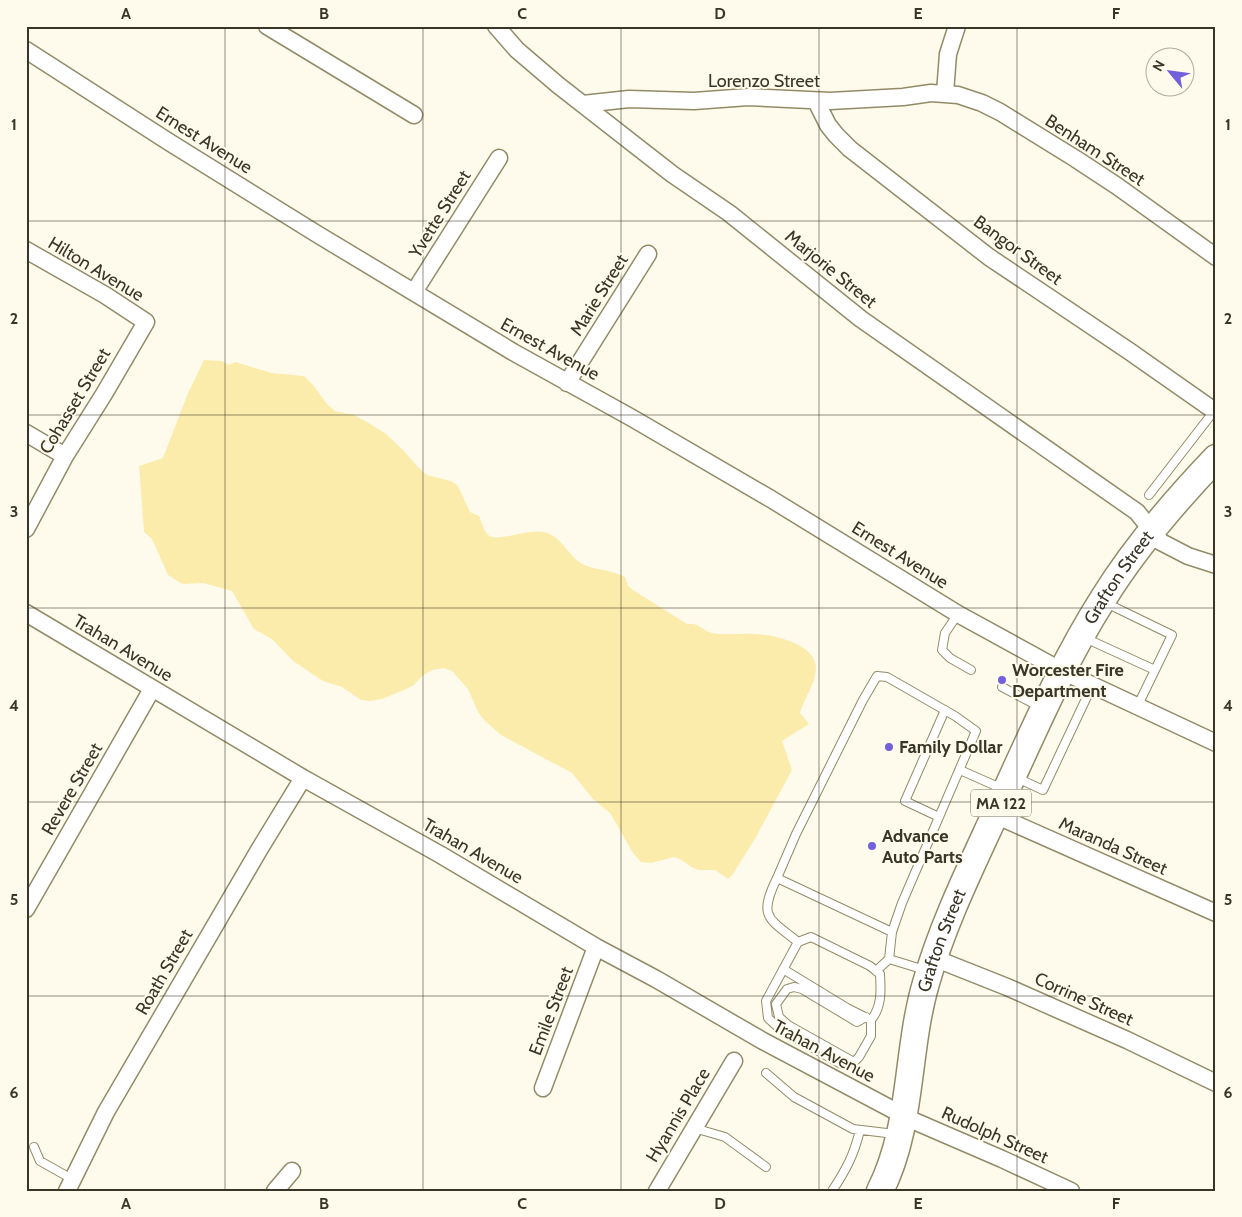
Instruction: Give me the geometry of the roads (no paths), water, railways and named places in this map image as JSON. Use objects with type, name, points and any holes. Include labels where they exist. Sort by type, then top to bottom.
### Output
[{"type":"highway","name":"Grafton Street","points":[[880,1191],[892,1163],[901,1125],[912,1068],[917,1018],[932,965],[955,905],[1043,708],[1102,601],[1151,530],[1184,491],[1216,458]]},
{"type":"street","points":[[267,26],[414,115]]},
{"type":"street","name":"Marjorie Street","points":[[496,26],[530,62],[672,174],[728,213],[881,334],[1137,512],[1161,542],[1188,556],[1216,565]]},
{"type":"street","points":[[945,93],[948,54],[957,26]]},
{"type":"street","name":"Ernest Avenue","points":[[26,50],[183,151],[487,337],[764,495],[958,614],[1092,686],[1216,742]]},
{"type":"street","name":"Lorenzo Street","points":[[583,104],[629,100],[694,100],[748,97],[816,101],[859,100],[945,93]]},
{"type":"street","name":"Benham Street","points":[[945,93],[970,99],[1000,112],[1097,173],[1216,256]]},
{"type":"street","name":"Bangor Street","points":[[816,101],[836,136],[895,184],[994,261],[1147,363],[1215,412]]},
{"type":"street","name":"Yvette Street","points":[[414,292],[499,158]]},
{"type":"street","name":"Hilton Avenue","points":[[26,250],[105,295],[146,322]]},
{"type":"street","name":"Marie Street","points":[[567,383],[648,254]]},
{"type":"street","name":"Cohasset Street","points":[[26,529],[65,456],[146,322]]},
{"type":"street","points":[[26,433],[65,456]]},
{"type":"street","name":"Trahan Avenue","points":[[26,613],[303,778],[448,859],[596,947],[656,979],[763,1041],[901,1125]]},
{"type":"street","name":"Revere Street","points":[[26,909],[152,689]]},
{"type":"street","name":"Roath Street","points":[[70,1185],[106,1112],[303,778]]},
{"type":"street","name":"Maranda Street","points":[[995,816],[1216,913]]},
{"type":"street","name":"Emile Street","points":[[543,1088],[596,947]]},
{"type":"street","name":"Corrine Street","points":[[932,965],[1016,990],[1216,1083]]},
{"type":"street","name":"Hyannis Place","points":[[656,1191],[734,1060]]},
{"type":"street","name":"Rudolph Street","points":[[901,1125],[1071,1191]]},
{"type":"street","points":[[275,1191],[292,1171]]},
{"type":"lane","points":[[1149,495],[1215,412]]},
{"type":"lane","points":[[1102,601],[1172,635],[1137,707]]},
{"type":"lane","points":[[958,614],[945,633],[942,650],[950,658],[971,670]]},
{"type":"lane","points":[[1081,636],[1155,670]]},
{"type":"lane","points":[[798,942],[771,921],[767,911],[768,896],[796,834],[859,708],[878,676],[887,677],[945,710],[976,731],[892,932],[889,959],[876,971]]},
{"type":"lane","points":[[960,770],[1043,790],[1092,686]]},
{"type":"lane","points":[[1002,687],[1043,708]]},
{"type":"lane","points":[[939,818],[905,801],[945,710]]},
{"type":"lane","points":[[777,878],[892,932]]},
{"type":"lane","points":[[854,1062],[788,1025],[779,1017],[776,1004],[787,989],[794,987],[802,989],[857,1022],[877,1013],[881,991],[880,974],[870,966],[811,937],[798,942],[766,1001],[768,1018],[780,1030],[841,1064],[854,1062],[871,1036],[869,1018]]},
{"type":"lane","points":[[889,959],[932,965]]},
{"type":"lane","points":[[783,970],[847,1008],[869,1018]]},
{"type":"lane","points":[[766,1073],[794,1097],[853,1130],[901,1125]]},
{"type":"lane","points":[[694,1128],[725,1137],[766,1167]]},
{"type":"lane","points":[[832,1191],[848,1166],[860,1130]]},
{"type":"lane","points":[[34,1147],[40,1161],[70,1185]]},
{"type":"place","name":"Worcester Fire Department","points":[[1002,680]]},
{"type":"place","name":"Family Dollar","points":[[889,747]]},
{"type":"place","name":"Advance Auto Parts","points":[[872,846]]}]
